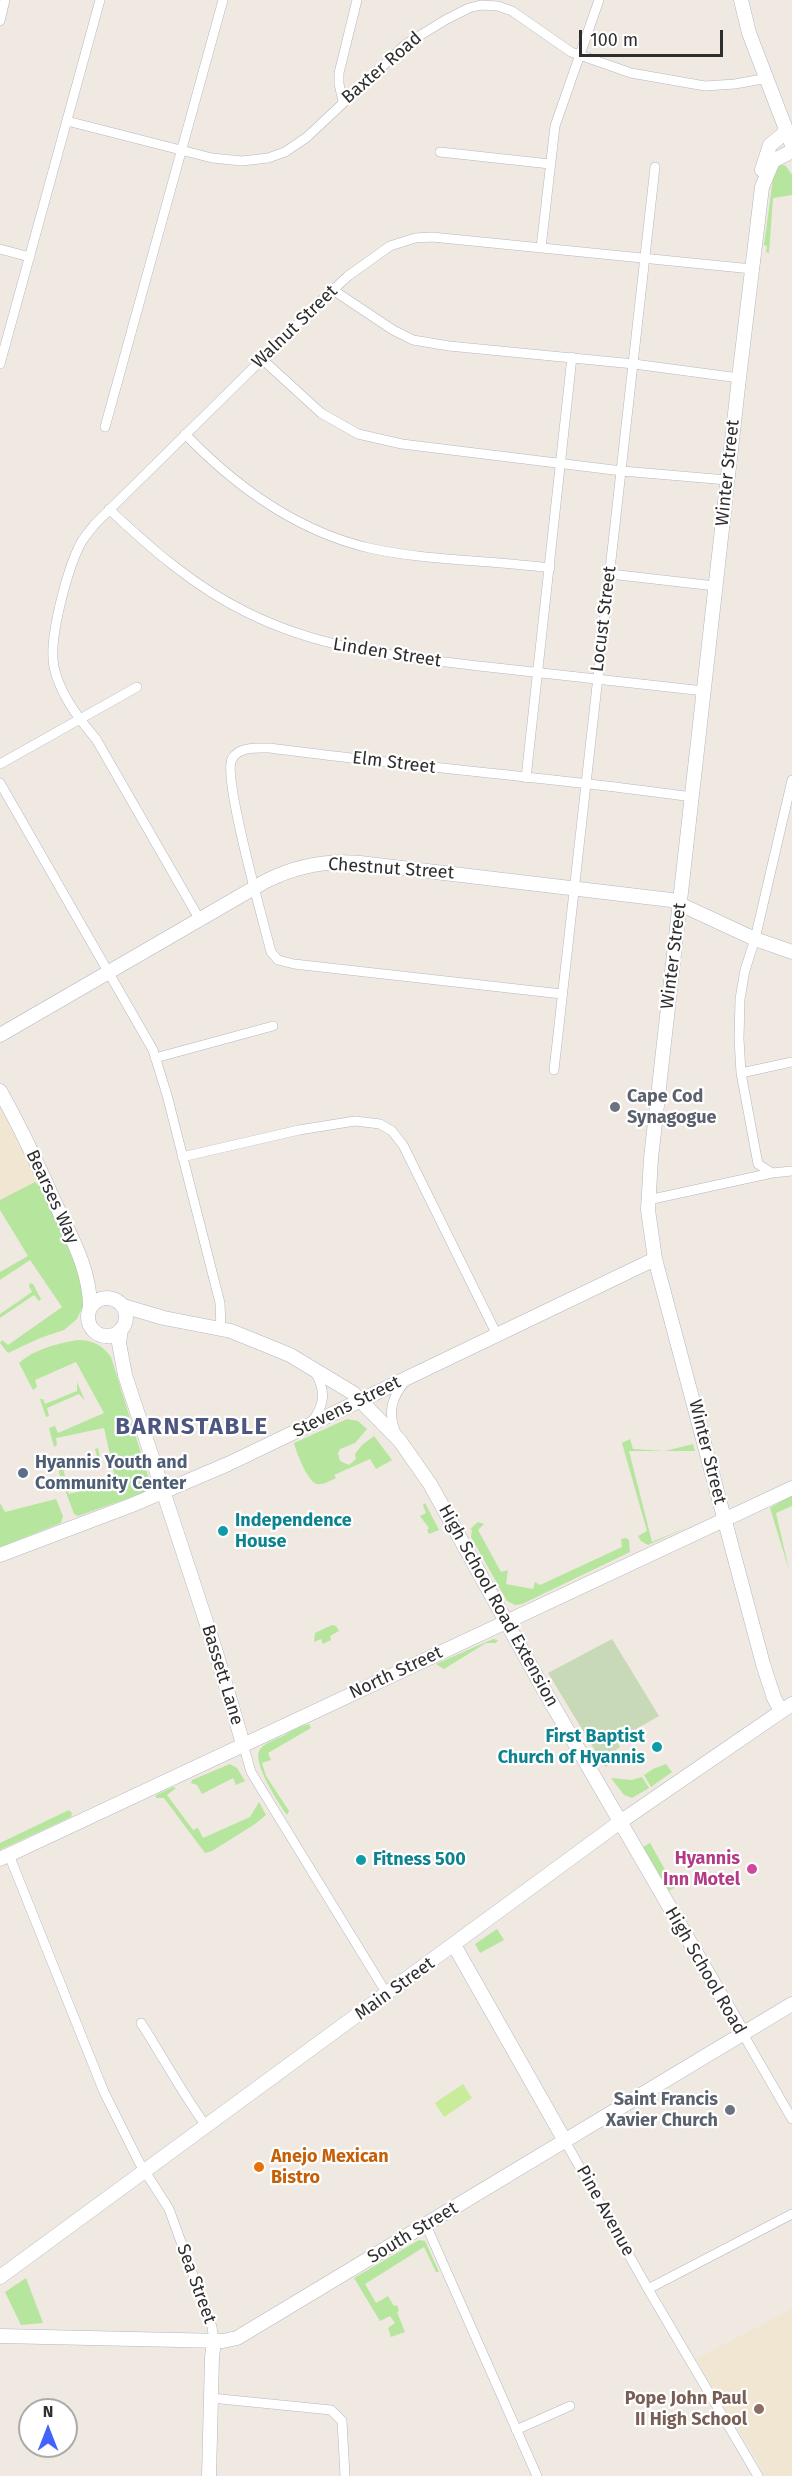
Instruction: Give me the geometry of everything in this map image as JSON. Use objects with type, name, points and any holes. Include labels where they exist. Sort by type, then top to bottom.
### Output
[{"type":"street","points":[[0,21],[5,0]]},
{"type":"street","points":[[0,364],[100,0]]},
{"type":"street","points":[[105,427],[223,0]]},
{"type":"street","points":[[343,101],[339,73],[357,0]]},
{"type":"street","points":[[541,248],[555,126],[599,0]]},
{"type":"street","points":[[741,0],[749,33],[792,145]]},
{"type":"street","points":[[750,0],[766,73]]},
{"type":"street","name":"Baxter Road","points":[[67,121],[220,159],[242,161],[268,158],[294,147],[393,54],[417,36],[479,3],[512,11],[578,56],[631,73],[705,86],[735,84],[766,73]]},
{"type":"street","name":"Winter Street","points":[[787,131],[774,140],[766,154],[761,177],[762,187],[727,480],[648,1200],[655,1259],[763,1664],[774,1698],[787,1708]]},
{"type":"street","name":"Winter Street","points":[[762,187],[772,161],[792,151]]},
{"type":"street","points":[[440,152],[550,164]]},
{"type":"street","name":"Locust Street","points":[[554,1070],[588,783],[596,679],[622,471],[655,168]]},
{"type":"street","name":"Walnut Street","points":[[200,920],[96,739],[78,719],[53,664],[54,637],[66,583],[76,555],[87,535],[109,509],[333,290],[380,251],[397,242],[432,237],[752,269]]},
{"type":"street","points":[[0,249],[30,257]]},
{"type":"street","points":[[333,290],[393,330],[413,340],[739,378]]},
{"type":"street","points":[[526,778],[572,357]]},
{"type":"street","points":[[262,359],[321,413],[366,436],[423,447],[622,471],[727,480]]},
{"type":"street","points":[[185,434],[230,478],[264,502],[297,520],[352,543],[393,552],[549,568]]},
{"type":"street","name":"Linden Street","points":[[109,509],[142,539],[209,592],[293,633],[322,642],[370,652],[704,691]]},
{"type":"street","points":[[610,574],[716,586]]},
{"type":"street","points":[[0,764],[137,687]]},
{"type":"street","name":"Elm Street","points":[[562,994],[282,962],[271,952],[230,774],[231,760],[241,751],[270,748],[526,778],[588,783],[692,797]]},
{"type":"street","points":[[772,1173],[758,1164],[741,1073],[740,999],[745,970],[755,939],[792,780]]},
{"type":"street","points":[[0,783],[155,1058],[164,1083],[220,1303],[221,1329]]},
{"type":"street","name":"Chestnut Street","points":[[0,1035],[255,887],[305,866],[348,862],[653,897],[680,903],[755,939],[792,952]]},
{"type":"street","points":[[155,1058],[273,1026]]},
{"type":"street","points":[[741,1073],[792,1062]]},
{"type":"street","name":"Bearses Way","points":[[0,1091],[36,1161],[84,1265],[90,1287],[90,1307]]},
{"type":"street","points":[[182,1157],[340,1122],[367,1120],[388,1128],[403,1145],[497,1335]]},
{"type":"street","points":[[648,1200],[772,1173],[792,1171]]},
{"type":"street","name":"Stevens Street","points":[[0,1555],[163,1492],[361,1401],[655,1259]]},
{"type":"street","points":[[84,1265],[96,1284],[123,1306],[164,1318],[221,1329],[255,1340],[312,1367],[361,1401]]},
{"type":"street","points":[[111,1298],[97,1300],[90,1307],[88,1321],[93,1330],[110,1343],[125,1375]]},
{"type":"street","points":[[123,1306],[123,1326]]},
{"type":"street","points":[[102,1335],[112,1335],[123,1326],[164,1318]]},
{"type":"street","name":"Bassett Lane","points":[[123,1326],[119,1343],[125,1375],[218,1659],[251,1772],[387,1994]]},
{"type":"street","points":[[309,1425],[318,1413],[324,1395],[321,1381],[312,1367]]},
{"type":"street","points":[[400,1441],[393,1425],[391,1408],[394,1395],[408,1378]]},
{"type":"street","name":"High School Road Extension","points":[[361,1401],[400,1441],[430,1484],[620,1822]]},
{"type":"street","name":"North Street","points":[[4,1857],[792,1488]]},
{"type":"street","name":"Main Street","points":[[0,2277],[620,1822],[787,1708]]},
{"type":"street","name":"High School Road","points":[[620,1822],[792,2119]]},
{"type":"street","name":"Sea Street","points":[[4,1857],[104,2092],[145,2172],[169,2209],[212,2327],[214,2341],[209,2476]]},
{"type":"street","name":"Pine Avenue","points":[[454,1945],[648,2289],[758,2476]]},
{"type":"street","name":"South Street","points":[[0,2336],[214,2341],[237,2338],[792,2004]]},
{"type":"street","points":[[141,2023],[187,2100],[206,2126]]},
{"type":"street","points":[[648,2289],[792,2214]]},
{"type":"street","points":[[426,2225],[537,2476]]},
{"type":"street","points":[[211,2398],[332,2410],[342,2421],[345,2476]]},
{"type":"street","points":[[516,2430],[570,2406]]},
{"type":"shaded area","points":[[0,1105],[38,1181],[0,1203]]},
{"type":"shaded area","name":"Pope John Paul II High School","points":[[792,2309],[792,2476],[764,2476],[756,2458],[696,2359]]},
{"type":"green space","points":[[779,164],[786,166],[792,175],[792,195],[773,198],[769,253],[766,252],[767,246],[764,245],[774,171]]},
{"type":"green space","points":[[35,1182],[41,1187],[84,1283],[84,1304],[77,1319],[64,1330],[8,1353],[0,1343],[2,1340],[8,1345],[62,1307],[30,1260],[0,1280],[0,1272],[28,1256],[0,1210],[0,1200]]},
{"type":"green space","points":[[30,1283],[33,1284],[41,1299],[39,1301],[34,1295],[0,1318],[0,1314],[32,1292]]},
{"type":"green space","points":[[77,1340],[97,1344],[111,1357],[149,1479],[148,1487],[143,1493],[78,1516],[74,1514],[64,1487],[67,1487],[69,1494],[116,1482],[104,1428],[56,1438],[57,1445],[54,1447],[49,1428],[55,1426],[58,1433],[104,1413],[76,1362],[35,1380],[37,1387],[33,1390],[19,1363],[54,1345]]},
{"type":"green space","points":[[77,1382],[85,1401],[79,1394],[47,1408],[49,1416],[46,1417],[40,1399],[43,1399],[45,1404],[77,1391]]},
{"type":"green space","points":[[347,1419],[358,1421],[367,1429],[355,1443],[340,1449],[338,1453],[340,1461],[349,1465],[356,1459],[355,1454],[362,1445],[374,1436],[392,1460],[376,1469],[370,1459],[334,1475],[336,1478],[317,1484],[306,1473],[294,1443]]},
{"type":"green space","points":[[630,1439],[633,1449],[665,1451],[629,1451],[652,1542],[693,1525],[648,1545],[638,1536],[647,1531],[622,1443]]},
{"type":"green space","points":[[693,1444],[695,1451],[665,1451]]},
{"type":"green space","points":[[98,1448],[102,1467],[100,1468],[98,1460],[63,1468],[65,1476],[60,1476],[56,1458],[60,1457],[62,1465],[97,1457],[95,1449]]},
{"type":"green space","points":[[792,1495],[792,1506],[776,1513],[789,1570],[770,1508]]},
{"type":"green space","points":[[56,1499],[63,1516],[61,1523],[0,1547],[0,1503],[5,1512]]},
{"type":"green space","points":[[425,1503],[439,1530],[429,1534],[427,1530],[429,1528],[420,1516],[426,1513],[423,1505]]},
{"type":"green space","points":[[478,1522],[484,1524],[478,1530],[501,1572],[508,1570],[506,1584],[533,1589],[535,1582],[540,1585],[622,1547],[621,1539],[629,1540],[630,1552],[522,1604],[515,1605],[507,1601],[471,1537],[472,1530],[470,1529]]},
{"type":"green space","points":[[332,1625],[336,1626],[339,1631],[330,1636],[331,1640],[323,1644],[321,1639],[314,1642],[315,1633]]},
{"type":"green space","points":[[493,1639],[498,1640],[496,1643],[486,1643],[444,1669],[436,1664]]},
{"type":"green space","points":[[612,1639],[659,1716],[617,1740],[620,1747],[614,1751],[619,1759],[605,1767],[548,1673]]},
{"type":"green space","points":[[309,1724],[311,1728],[268,1753],[271,1760],[262,1763],[266,1776],[289,1811],[287,1815],[263,1774],[258,1757],[259,1751],[270,1742]]},
{"type":"green space","points":[[230,1764],[237,1768],[245,1781],[236,1785],[233,1778],[202,1794],[197,1785],[191,1783],[192,1780]]},
{"type":"green space","points":[[666,1764],[672,1772],[651,1787],[644,1775]]},
{"type":"green space","points":[[642,1777],[649,1788],[632,1798],[624,1795],[611,1778],[632,1780]]},
{"type":"green space","points":[[173,1787],[176,1788],[167,1795],[193,1830],[198,1828],[203,1838],[250,1817],[259,1802],[266,1815],[212,1851],[205,1853],[164,1798],[156,1798],[156,1795]]},
{"type":"green space","points":[[69,1810],[72,1813],[71,1817],[0,1850],[0,1843]]},
{"type":"green space","points":[[650,1843],[672,1882],[686,1875],[687,1880],[669,1891],[643,1847]]},
{"type":"green space","points":[[497,1929],[504,1940],[480,1953],[475,1944]]},
{"type":"green space","points":[[463,2084],[472,2098],[444,2117],[435,2103]]},
{"type":"green space","points":[[419,2240],[425,2241],[439,2272],[436,2272],[424,2247],[365,2284],[376,2303],[388,2296],[394,2306],[397,2305],[399,2311],[397,2312],[405,2332],[391,2337],[388,2328],[395,2323],[390,2316],[380,2321],[354,2278]]},
{"type":"green space","points":[[26,2278],[43,2323],[21,2325],[5,2292]]},
{"type":"place","name":"Cape Cod Synagogue","points":[[615,1107]]},
{"type":"place","name":"Hyannis Youth and Community Center","points":[[23,1473]]},
{"type":"place","name":"Independence House","points":[[223,1531]]},
{"type":"place","name":"First Baptist Church of Hyannis","points":[[657,1747]]},
{"type":"place","name":"Fitness 500","points":[[361,1860]]},
{"type":"place","name":"Hyannis Inn Motel","points":[[752,1869]]},
{"type":"place","name":"Saint Francis Xavier Church","points":[[730,2110]]},
{"type":"place","name":"Anejo Mexican Bistro","points":[[259,2167]]},
{"type":"place","name":"Pope John Paul II High School","points":[[759,2409]]},
{"type":"district","name":"BARNSTABLE","points":[[192,1427]]}]
